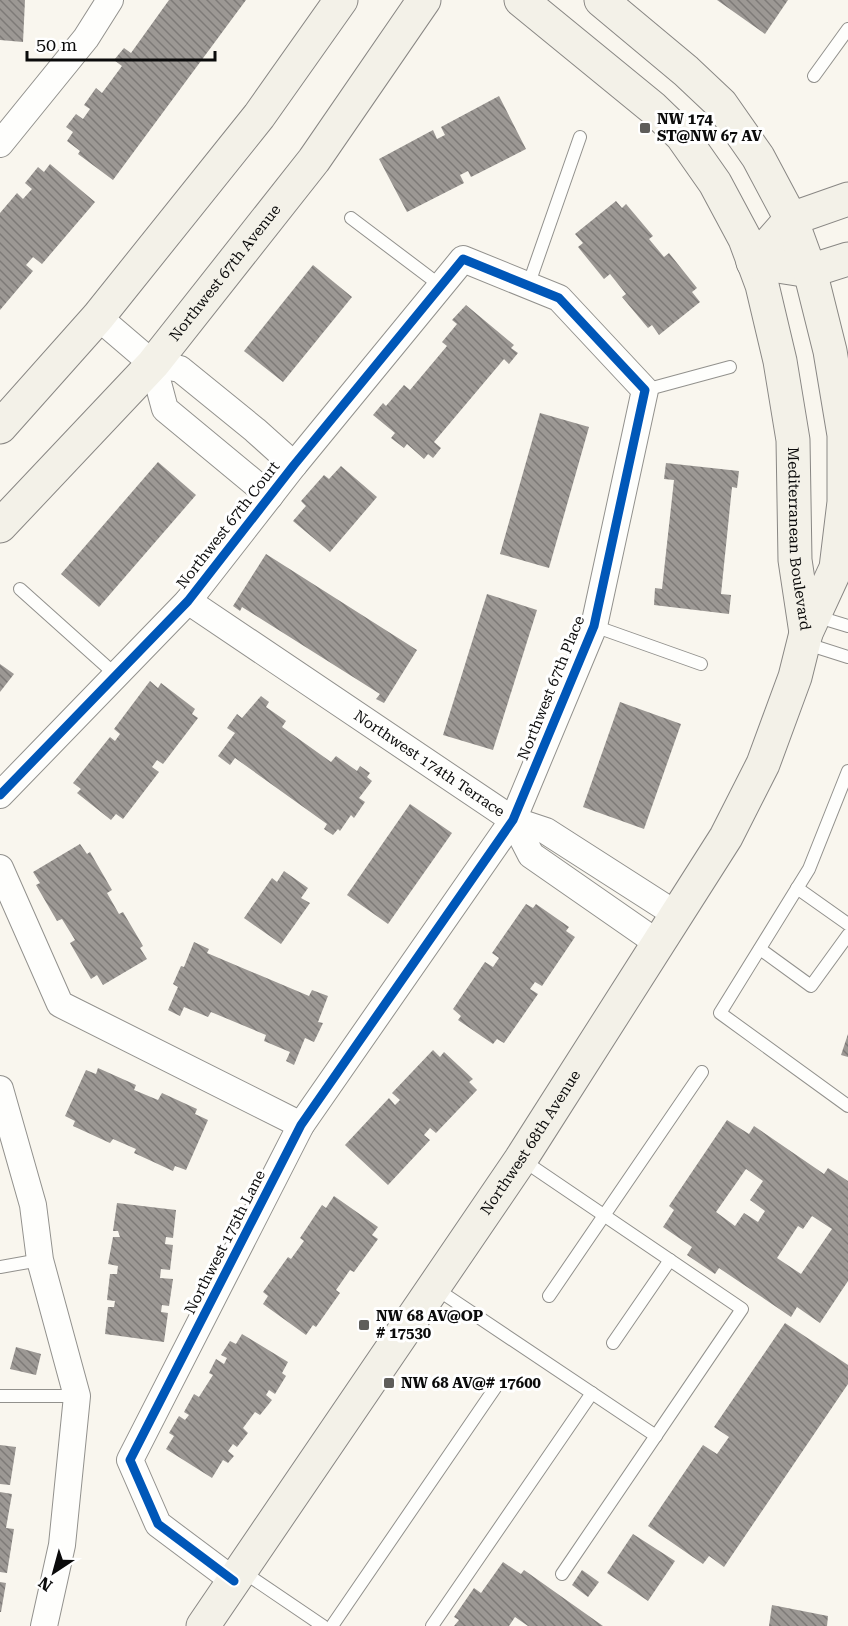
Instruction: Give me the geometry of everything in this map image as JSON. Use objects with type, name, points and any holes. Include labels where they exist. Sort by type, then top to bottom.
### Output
[{"type":"street","points":[[0,144],[86,38],[110,0]]},
{"type":"street","points":[[0,427],[98,317],[260,117],[341,0]]},
{"type":"street","name":"Northwest 67th Avenue","points":[[0,526],[19,509],[153,364],[314,160],[424,0]]},
{"type":"street","name":"Mediterranean Boulevard","points":[[521,0],[653,108],[682,136],[715,183],[745,239],[762,285],[780,361],[793,440],[795,560],[808,630]]},
{"type":"street","name":"Mediterranean Boulevard","points":[[601,0],[686,70],[721,104],[758,157],[791,219],[810,271],[830,351],[844,435],[844,502],[836,568],[808,630]]},
{"type":"street","points":[[753,262],[791,219],[848,199]]},
{"type":"street","points":[[753,262],[810,271],[848,258]]},
{"type":"street","name":"Northwest 67th Court","points":[[0,795],[188,601],[294,465],[463,259],[528,286]]},
{"type":"street","points":[[528,286],[559,298],[645,390]]},
{"type":"street","points":[[98,317],[153,364],[180,369],[294,465]]},
{"type":"street","points":[[153,364],[165,409],[270,496]]},
{"type":"street","name":"Northwest 67th Place","points":[[452,908],[513,820],[594,626],[645,390]]},
{"type":"street","name":"Northwest 174th Terrace","points":[[188,601],[513,820],[546,831],[677,915]]},
{"type":"street","name":"Northwest 68th Avenue","points":[[203,1626],[521,1159],[726,837],[763,764],[795,677],[808,630]]},
{"type":"street","points":[[513,820],[531,855],[659,944]]},
{"type":"street","points":[[0,868],[60,1004],[301,1125]]},
{"type":"street","name":"Northwest 175th Lane","points":[[238,1576],[158,1524],[130,1460],[301,1125],[452,908]]},
{"type":"street","points":[[0,1089],[33,1204],[40,1260],[77,1396],[62,1545],[44,1626]]},
{"type":"lane","points":[[814,76],[848,29]]},
{"type":"lane","points":[[528,286],[580,137]]},
{"type":"lane","points":[[351,218],[441,286]]},
{"type":"lane","points":[[645,390],[730,367]]},
{"type":"lane","points":[[20,589],[116,675]]},
{"type":"lane","points":[[594,626],[701,664]]},
{"type":"lane","points":[[808,630],[848,626]]},
{"type":"lane","points":[[808,630],[848,657]]},
{"type":"lane","points":[[848,771],[809,869],[720,1013],[848,1106]]},
{"type":"lane","points":[[797,888],[848,924]]},
{"type":"lane","points":[[760,949],[812,986],[848,935]]},
{"type":"lane","points":[[549,1296],[702,1072]]},
{"type":"lane","points":[[521,1159],[742,1309],[562,1574]]},
{"type":"lane","points":[[0,1266],[40,1260]]},
{"type":"lane","points":[[613,1344],[670,1260]]},
{"type":"lane","points":[[434,1288],[656,1436]]},
{"type":"lane","points":[[332,1626],[495,1388]]},
{"type":"lane","points":[[432,1626],[592,1393]]},
{"type":"lane","points":[[0,1396],[77,1396]]},
{"type":"lane","points":[[238,1576],[323,1626]]},
{"type":"building","points":[[0,0],[25,0],[23,42],[0,40]]},
{"type":"building","points":[[169,0],[246,0],[113,180],[78,154],[80,151],[67,141],[73,132],[66,127],[76,114],[83,119],[90,109],[84,105],[96,88],[102,93],[122,66],[114,60],[124,48],[131,53]]},
{"type":"building","points":[[717,0],[788,0],[765,34]]},
{"type":"building","points":[[499,96],[526,149],[471,177],[468,171],[460,175],[464,183],[407,212],[379,159],[433,130],[437,139],[445,135],[441,127]]},
{"type":"building","points":[[50,164],[95,202],[42,264],[33,257],[26,265],[33,271],[0,310],[0,213],[17,193],[23,199],[32,189],[25,183],[38,167],[44,172]]},
{"type":"building","points":[[616,201],[622,208],[626,204],[653,236],[649,239],[664,257],[669,253],[697,288],[692,292],[700,302],[659,335],[652,325],[648,328],[622,297],[626,294],[610,274],[604,279],[578,247],[583,243],[575,234]]},
{"type":"building","points":[[313,265],[352,297],[283,382],[244,351]]},
{"type":"building","points":[[466,305],[514,345],[511,348],[518,353],[509,364],[504,359],[434,442],[441,448],[433,458],[428,454],[424,459],[407,444],[404,448],[391,438],[395,433],[373,415],[383,403],[386,406],[404,385],[410,390],[447,346],[442,342],[457,324],[452,320]]},
{"type":"building","points":[[540,413],[589,427],[549,568],[500,554]]},
{"type":"building","points":[[158,462],[196,495],[99,607],[61,574]]},
{"type":"building","points":[[666,463],[739,471],[737,488],[732,487],[721,594],[731,595],[729,614],[654,605],[655,588],[662,589],[674,480],[664,479]]},
{"type":"building","points":[[341,466],[377,497],[330,552],[293,521],[306,506],[301,501],[324,475],[329,479]]},
{"type":"building","points":[[266,554],[417,650],[384,703],[376,699],[380,694],[242,607],[240,611],[233,606]]},
{"type":"building","points":[[487,594],[537,610],[493,750],[443,735]]},
{"type":"building","points":[[0,664],[14,674],[0,692]]},
{"type":"building","points":[[150,681],[158,688],[161,683],[195,709],[192,714],[198,718],[163,764],[157,760],[152,767],[159,772],[123,819],[116,814],[111,820],[77,793],[81,789],[73,783],[110,737],[115,741],[120,734],[114,729]]},
{"type":"building","points":[[261,696],[269,702],[266,707],[286,721],[282,727],[331,762],[336,756],[357,771],[360,766],[370,773],[367,777],[372,781],[359,798],[365,802],[354,818],[351,815],[340,831],[338,829],[333,835],[324,829],[327,824],[235,758],[230,765],[218,756],[235,733],[227,728],[237,714],[242,718]]},
{"type":"building","points":[[620,702],[681,724],[644,829],[583,807]]},
{"type":"building","points":[[410,804],[452,833],[388,924],[347,895]]},
{"type":"building","points":[[80,844],[87,854],[90,852],[112,890],[107,893],[119,914],[123,912],[143,946],[140,948],[147,959],[103,985],[97,975],[91,979],[70,943],[75,940],[62,919],[57,921],[36,885],[40,883],[33,872]]},
{"type":"building","points":[[284,871],[308,888],[301,898],[310,903],[281,944],[244,918],[272,878],[277,882]]},
{"type":"building","points":[[526,904],[533,908],[536,904],[569,927],[566,931],[575,937],[542,986],[535,982],[530,989],[538,994],[504,1043],[497,1039],[493,1044],[458,1020],[461,1016],[453,1009],[485,962],[493,967],[499,958],[492,953]]},
{"type":"building","points":[[194,942],[209,949],[207,953],[309,996],[312,990],[328,996],[318,1022],[323,1023],[314,1042],[305,1038],[294,1065],[286,1061],[290,1052],[264,1041],[266,1035],[211,1012],[208,1017],[184,1007],[180,1016],[168,1010],[178,987],[173,984],[181,966],[184,967]]},
{"type":"building","points":[[848,1034],[848,1057],[841,1055]]},
{"type":"building","points":[[433,1050],[440,1057],[444,1052],[473,1079],[469,1082],[477,1090],[436,1133],[430,1128],[424,1135],[430,1140],[388,1185],[345,1145],[389,1098],[395,1105],[400,1100],[392,1093]]},
{"type":"building","points":[[98,1068],[136,1085],[134,1090],[158,1100],[162,1093],[197,1109],[195,1114],[208,1120],[186,1170],[175,1166],[173,1171],[134,1153],[136,1149],[113,1139],[110,1143],[73,1126],[75,1121],[65,1116],[86,1070],[96,1074]]},
{"type":"building","points":[[727,1120],[749,1134],[754,1126],[824,1174],[828,1168],[848,1181],[848,1281],[820,1323],[797,1307],[791,1317],[719,1268],[715,1274],[687,1255],[692,1247],[663,1227],[674,1210],[669,1206]],"holes":[[[746,1169],[763,1181],[750,1200],[765,1211],[758,1222],[744,1213],[735,1226],[716,1212]],[[812,1216],[832,1229],[801,1274],[777,1258],[798,1226],[803,1229]]]},
{"type":"building","points":[[334,1196],[378,1227],[372,1235],[378,1239],[354,1272],[350,1270],[336,1290],[340,1293],[316,1327],[313,1325],[306,1335],[263,1304],[268,1296],[263,1292],[288,1257],[291,1259],[304,1241],[300,1238],[322,1205],[326,1208]]},
{"type":"building","points":[[117,1203],[176,1210],[173,1238],[166,1237],[165,1244],[173,1245],[170,1270],[161,1269],[160,1278],[173,1279],[169,1306],[162,1305],[161,1312],[168,1313],[164,1342],[105,1334],[108,1307],[114,1307],[115,1301],[107,1300],[110,1274],[117,1274],[118,1266],[108,1264],[113,1237],[120,1237],[118,1231],[113,1231]]},
{"type":"building","points":[[785,1323],[848,1365],[848,1384],[724,1567],[709,1556],[703,1564],[648,1526],[703,1445],[717,1454],[729,1437],[714,1427]]},
{"type":"building","points":[[242,1334],[288,1362],[282,1373],[286,1376],[275,1394],[269,1390],[266,1395],[272,1400],[260,1415],[255,1412],[243,1428],[248,1433],[237,1447],[233,1444],[228,1451],[234,1456],[228,1463],[223,1460],[212,1478],[166,1449],[174,1436],[169,1433],[179,1416],[185,1420],[189,1415],[184,1412],[194,1394],[199,1397],[213,1375],[209,1373],[216,1359],[224,1364],[227,1358],[221,1355],[230,1341],[236,1344]]},
{"type":"building","points":[[16,1347],[41,1354],[36,1375],[10,1369]]},
{"type":"building","points":[[0,1445],[16,1447],[10,1485],[0,1484]]},
{"type":"building","points":[[0,1492],[12,1494],[6,1528],[14,1529],[7,1573],[0,1572]]},
{"type":"building","points":[[633,1534],[675,1561],[648,1601],[607,1573]]},
{"type":"building","points":[[503,1562],[521,1574],[524,1570],[603,1626],[528,1626],[515,1617],[509,1626],[454,1626],[459,1620],[454,1617],[474,1588],[481,1593]]},
{"type":"building","points":[[582,1570],[599,1582],[588,1597],[572,1585]]},
{"type":"building","points":[[0,1582],[6,1583],[1,1612],[0,1612]]},
{"type":"building","points":[[772,1605],[828,1616],[827,1626],[769,1626]]},
{"type":"cycle path","points":[[0,795],[188,601],[294,465],[463,259],[559,298],[645,390],[594,626],[513,820],[301,1125],[130,1460],[158,1524],[234,1581]]},
{"type":"place","name":"NW 174 ST@NW 67 AV","points":[[645,128]]},
{"type":"place","name":"NW 68 AV@OP # 17530","points":[[364,1325]]},
{"type":"place","name":"NW 68 AV@# 17600","points":[[389,1383]]}]
